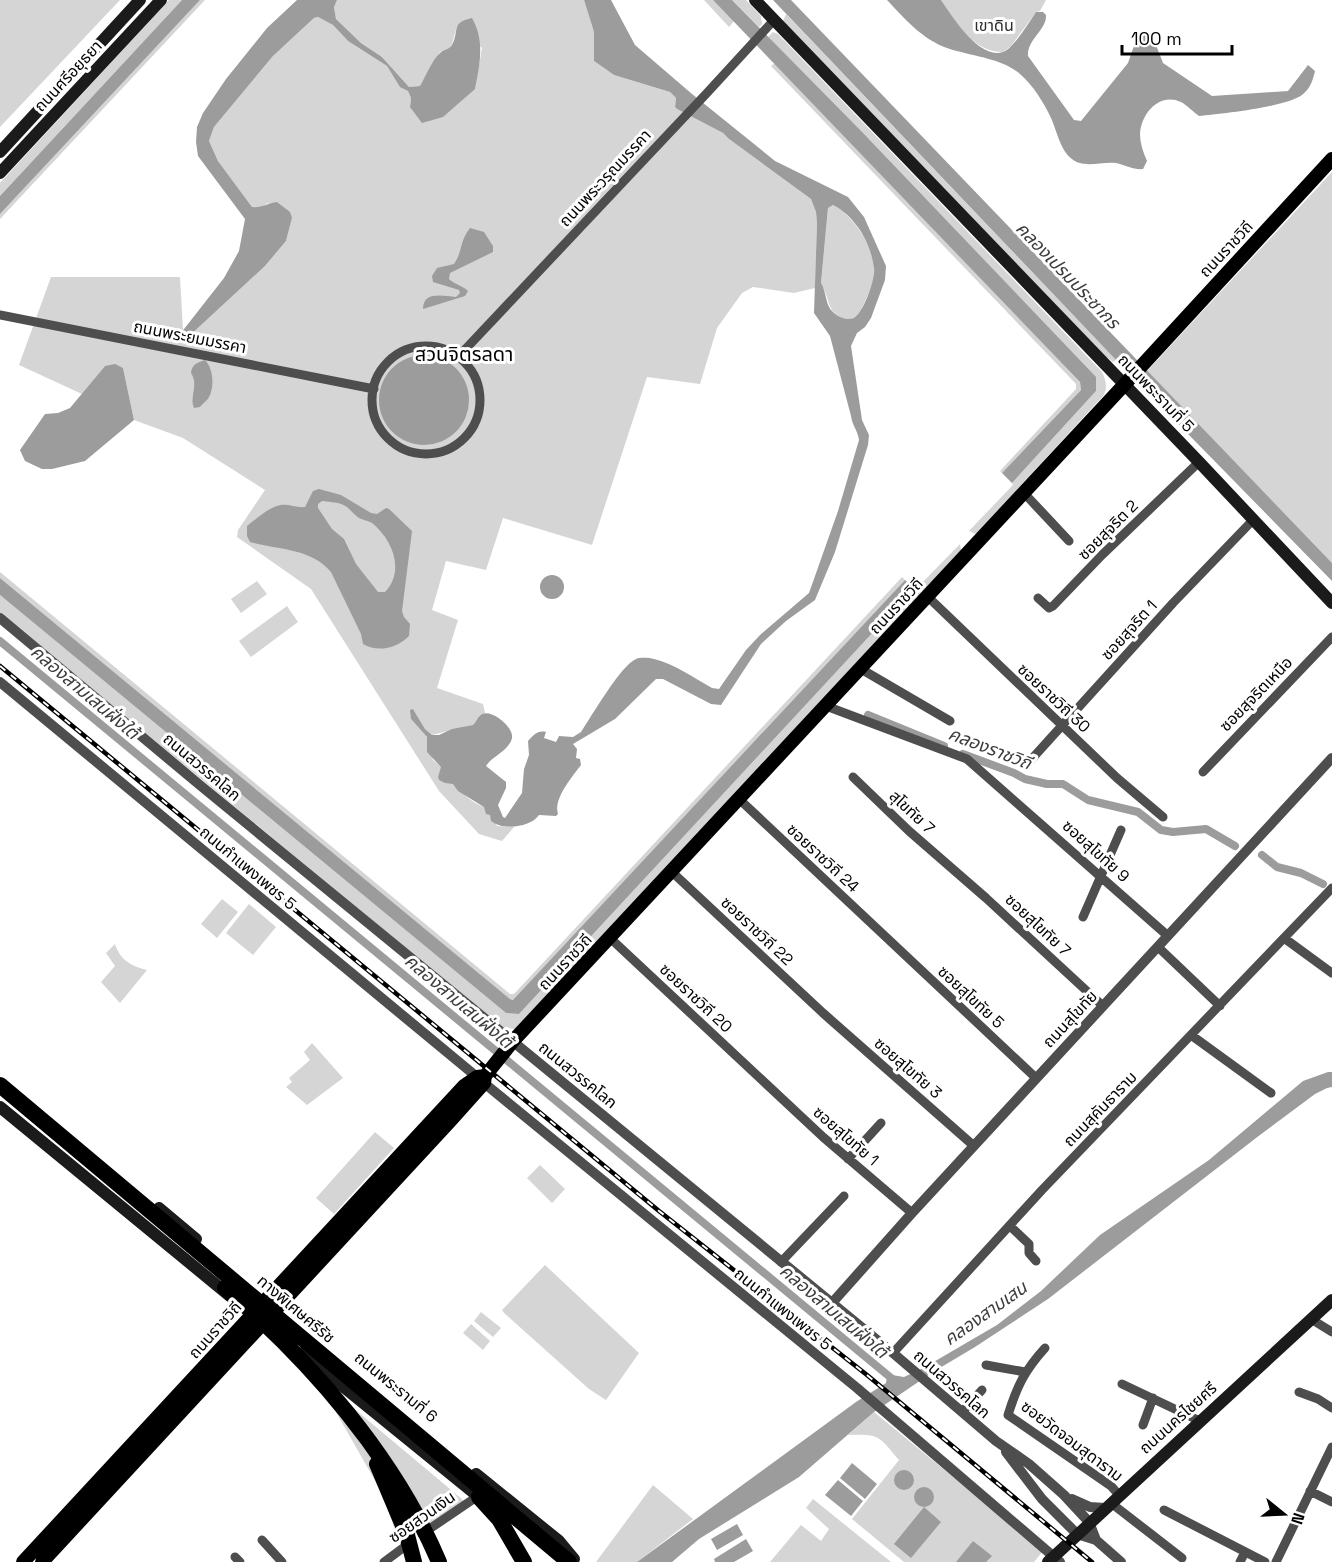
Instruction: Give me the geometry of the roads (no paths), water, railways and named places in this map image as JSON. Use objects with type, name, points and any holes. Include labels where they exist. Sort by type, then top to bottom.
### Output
[{"type":"highway","name":"ทางพิเศษศรีรัช","points":[[0,1085],[569,1562]]},
{"type":"highway","name":"ทางพิเศษศรีรัช","points":[[0,1097],[240,1301],[296,1356],[355,1424]]},
{"type":"highway","points":[[355,1424],[390,1491],[407,1535],[414,1562]]},
{"type":"highway","points":[[355,1424],[397,1479],[439,1562]]},
{"type":"highway","points":[[444,1459],[500,1519],[524,1562]]},
{"type":"main road","name":"ถนนศรีอยุธยา","points":[[0,152],[140,0]]},
{"type":"main road","name":"ถนนพระรามที่ 5","points":[[755,0],[770,25],[1129,380],[1199,462],[1332,603]]},
{"type":"main road","name":"ถนนศรีอยุธยา","points":[[0,174],[159,1]]},
{"type":"main road","name":"ถนนราชวิถี","points":[[23,1562],[178,1405],[278,1310],[511,1044],[1332,159]]},
{"type":"main road","name":"ถนนพระรามที่ 6","points":[[0,1076],[266,1299],[315,1343],[559,1541],[576,1562]]},
{"type":"main road","name":"ถนนราชวิถี","points":[[42,1562],[178,1405],[252,1314],[464,1086],[479,1079]]},
{"type":"main road","points":[[34,1562],[479,1079]]},
{"type":"main road","name":"ถนนพระรามที่ 6","points":[[0,1107],[263,1324],[478,1496],[549,1550],[576,1562]]},
{"type":"main road","points":[[79,1173],[95,1155]]},
{"type":"main road","points":[[132,1186],[175,1251]]},
{"type":"main road","points":[[287,1276],[289,1283],[299,1286]]},
{"type":"main road","name":"ถนนนครไชยศรี","points":[[1053,1560],[1089,1522],[1332,1300]]},
{"type":"street","name":"ถนนพระวรุณมรรคา","points":[[458,357],[770,25]]},
{"type":"street","name":"ถนนพระยมมรรคา","points":[[0,315],[374,389]]},
{"type":"street","points":[[438,347],[458,357],[468,366],[479,392],[479,411],[472,428],[466,436],[443,451],[415,453],[398,446],[390,440],[375,417],[374,389],[381,371],[393,357],[410,349],[438,347]]},
{"type":"street","name":"ซอยสุจริต 2","points":[[1038,598],[1049,608],[1053,606],[1102,555],[1199,462]]},
{"type":"street","points":[[1024,493],[1069,541]]},
{"type":"street","name":"ซอยสุจริต 1","points":[[1029,762],[1173,603],[1253,520]]},
{"type":"street","name":"ซอยราชวิถี 30","points":[[928,597],[1163,818]]},
{"type":"street","name":"ถนนสวรรคโลก","points":[[0,618],[511,1044],[832,1303],[996,1441],[1029,1464],[1064,1495],[1089,1522]]},
{"type":"street","name":"ซอยสุจริตเหนือ","points":[[1203,772],[1332,637]]},
{"type":"street","points":[[861,669],[950,721]]},
{"type":"street","name":"ถนนกำแพงเพชร 5","points":[[0,682],[479,1079],[857,1388],[1053,1560]]},
{"type":"street","name":"ซอยสุโขทัย 9","points":[[826,706],[967,759],[1168,936]]},
{"type":"street","name":"ถนนสุโขทัย","points":[[832,1303],[912,1213],[1332,758]]},
{"type":"street","name":"สุโขทัย 7","points":[[853,777],[951,868]]},
{"type":"street","name":"ซอยราชวิถี 24","points":[[739,799],[886,938]]},
{"type":"street","points":[[1083,917],[1121,830]]},
{"type":"street","name":"ซอยสุโขทัย 7","points":[[951,868],[1103,1006]]},
{"type":"street","name":"ซอยราชวิถี 22","points":[[672,872],[823,1013]]},
{"type":"street","name":"ถนนสุคันธาราม","points":[[895,1355],[1010,1226],[1332,888]]},
{"type":"street","name":"ซอยราชวิถี 20","points":[[610,938],[762,1080]]},
{"type":"street","name":"ซอยสุโขทัย 5","points":[[886,938],[1036,1078]]},
{"type":"street","points":[[1284,938],[1332,974]]},
{"type":"street","points":[[1158,947],[1220,1006]]},
{"type":"street","name":"ซอยสุโขทัย 3","points":[[823,1013],[974,1146]]},
{"type":"street","points":[[1191,1035],[1270,1093]]},
{"type":"street","name":"ซอยสุโขทัย 1","points":[[762,1080],[848,1159],[912,1213]]},
{"type":"street","points":[[848,1159],[881,1123]]},
{"type":"street","points":[[781,1262],[843,1196]]},
{"type":"street","points":[[1010,1226],[1029,1244],[1029,1253],[1036,1261]]},
{"type":"street","points":[[1311,1319],[1332,1332]]},
{"type":"street","name":"ซอยวัดจอมสุดาราม","points":[[1045,1348],[1025,1372],[1008,1415],[1111,1486],[1112,1502]]},
{"type":"street","points":[[986,1365],[1025,1372]]},
{"type":"street","points":[[1122,1384],[1200,1421]]},
{"type":"street","points":[[962,1412],[982,1390]]},
{"type":"street","points":[[1299,1392],[1331,1404]]},
{"type":"street","points":[[1143,1425],[1153,1398]]},
{"type":"street","name":"ถนนสวรรคโลก","points":[[996,1441],[1042,1499],[1077,1534]]},
{"type":"street","points":[[1276,1562],[1332,1447]]},
{"type":"street","points":[[1310,1491],[1332,1503]]},
{"type":"street","points":[[1064,1495],[1090,1507],[1112,1502],[1182,1558]]},
{"type":"street","name":"ซอยสวนเงิน","points":[[384,1562],[478,1496]]},
{"type":"street","points":[[1164,1510],[1265,1562]]},
{"type":"street","points":[[1089,1522],[1096,1540]]},
{"type":"street","points":[[1077,1534],[1096,1540],[1121,1562]]},
{"type":"street","points":[[262,1540],[282,1562]]},
{"type":"waterway","name":"คลองสามเสนฝั่งใต้","points":[[0,641],[896,1382]]},
{"type":"waterway","name":"คลองราชวิถี","points":[[868,715],[944,746]]},
{"type":"waterway","name":"คลองราชวิถี","points":[[963,754],[1025,779],[1047,784],[1063,784],[1088,800],[1138,812],[1161,830],[1173,832],[1206,829],[1235,846]]},
{"type":"waterway","name":"คลองราชวิถี","points":[[1262,855],[1277,867],[1301,873],[1323,884]]},
{"type":"railway","points":[[0,666],[659,1211],[867,1375],[1092,1562]]},
{"type":"district","name":"สวนจิตรลดา","points":[[464,354]]},
{"type":"park label","name":"เขาดิน","points":[[994,25]]},
{"type":"water label","name":"คลองเปรมประชากร","points":[[1068,275]]},
{"type":"water label","name":"คลองสามเสน","points":[[985,1313]]}]
